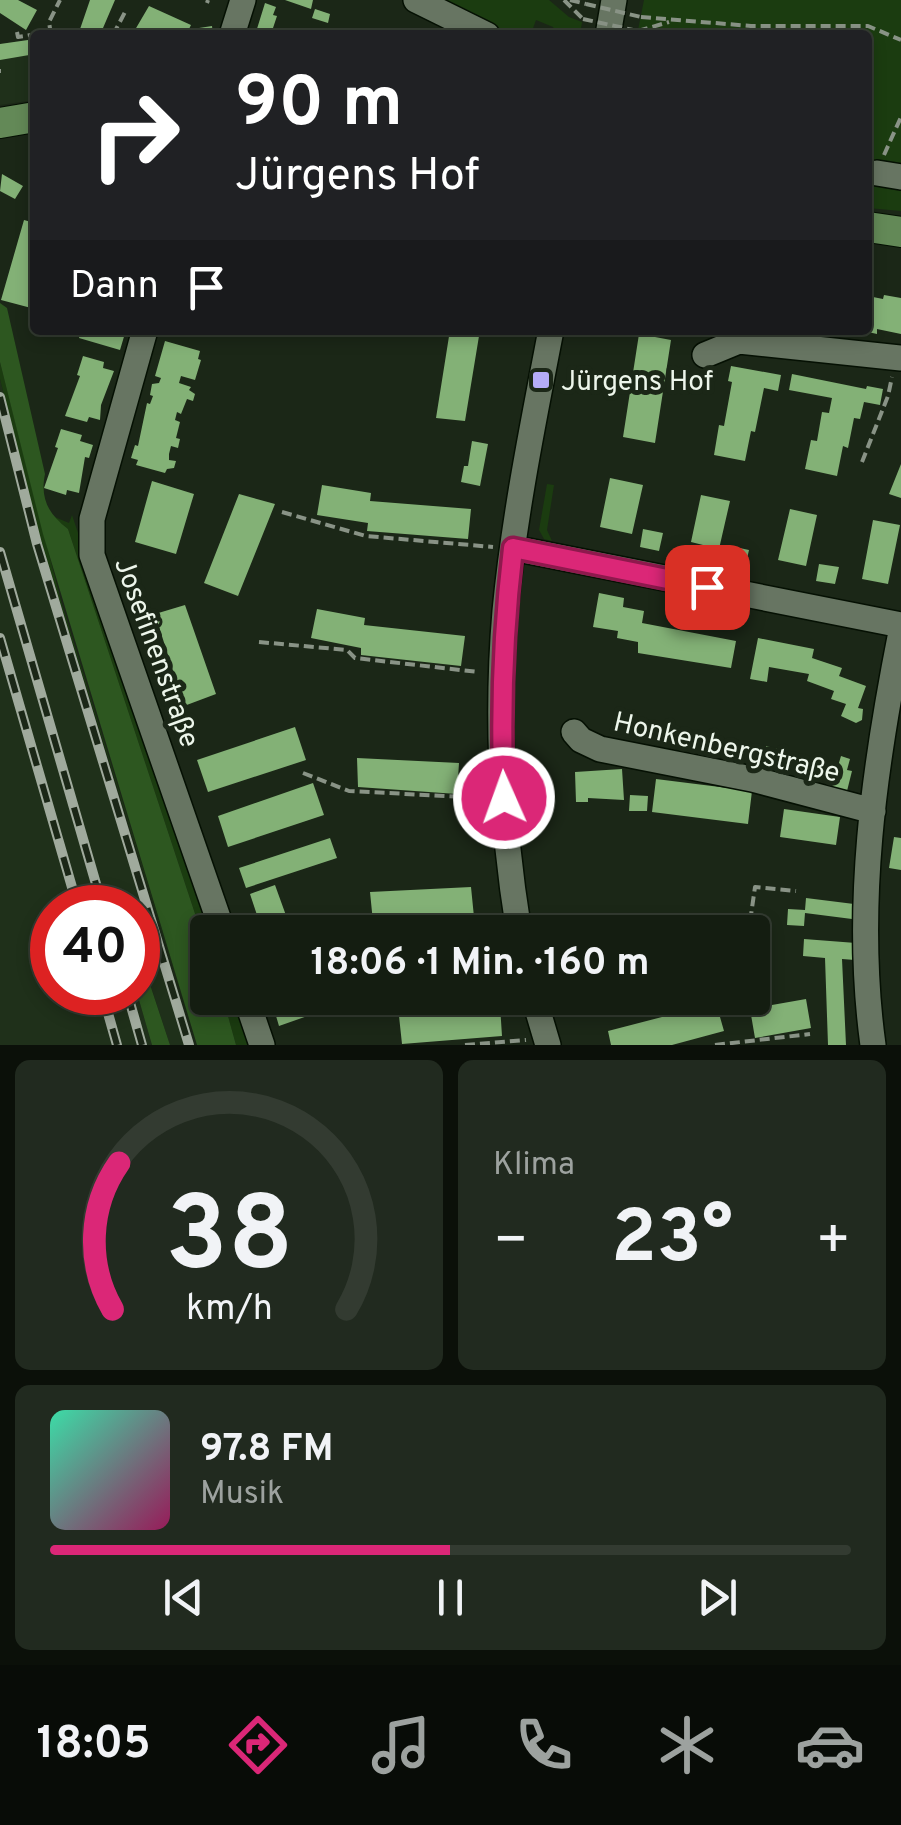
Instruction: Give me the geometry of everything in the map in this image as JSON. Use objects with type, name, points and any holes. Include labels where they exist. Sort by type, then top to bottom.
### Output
[{"type":"main road","points":[[0,123],[30,119]]},
{"type":"main road","points":[[872,227],[901,232]]},
{"type":"street","points":[[234,30],[244,0]]},
{"type":"street","points":[[416,0],[477,30]]},
{"type":"street","points":[[609,30],[614,0]]},
{"type":"street","name":"Josefinenstraße","points":[[144,335],[92,519],[92,555],[217,915]]},
{"type":"street","points":[[517,915],[504,798],[505,613],[549,335]]},
{"type":"street","points":[[705,354],[740,341],[898,357]]},
{"type":"street","points":[[513,548],[901,629]]},
{"type":"street","name":"Honkenbergstraße","points":[[873,1045],[865,916],[872,811],[884,716],[901,629]]},
{"type":"street","name":"Honkenbergstraße","points":[[574,732],[600,749],[752,779],[872,811]]},
{"type":"street","points":[[252,1015],[262,1045]]},
{"type":"street","points":[[539,1015],[547,1042]]},
{"type":"path","points":[[50,30],[49,22],[60,0]]},
{"type":"path","points":[[567,0],[673,20],[750,26],[868,26],[901,40]]},
{"type":"path","points":[[567,0],[583,19],[633,30]]},
{"type":"path","points":[[116,30],[125,12]]},
{"type":"path","points":[[641,30],[673,20]]},
{"type":"path","points":[[18,32],[18,37],[30,36]]},
{"type":"path","points":[[889,175],[901,118]]},
{"type":"path","points":[[862,462],[888,396],[898,357]]},
{"type":"path","points":[[282,512],[366,536],[513,548]]},
{"type":"path","points":[[259,642],[347,650],[355,658],[503,675]]},
{"type":"path","points":[[303,773],[349,791],[504,798]]},
{"type":"path","points":[[751,915],[756,887],[796,891]]},
{"type":"path","points":[[715,1045],[810,1034]]},
{"type":"path","points":[[465,1045],[547,1042]]},
{"type":"shaded area","points":[[30,40],[30,101],[0,105],[0,44]]},
{"type":"shaded area","points":[[0,379],[39,534],[145,885],[30,885],[30,1015],[143,1015],[152,1045],[0,1045]]},
{"type":"shaded area","points":[[160,933],[194,1045],[170,1045],[160,1015]]},
{"type":"green space","points":[[431,0],[549,0],[569,17],[582,22],[581,30],[555,30],[536,20],[532,30],[490,30]]},
{"type":"green space","points":[[644,0],[901,0],[901,211],[872,208],[872,30],[638,30]]},
{"type":"green space","points":[[0,303],[7,308],[45,474],[45,498],[55,517],[68,529],[195,915],[190,915],[190,1015],[228,1015],[236,1045],[197,1045],[160,922],[160,885],[149,885],[43,534],[0,362]]},
{"type":"green space","points":[[0,362],[61,601],[148,885],[39,534],[0,379]]},
{"type":"green space","points":[[547,484],[554,485],[547,530],[552,541],[544,539],[539,530]]},
{"type":"green space","points":[[50,515],[69,523],[72,515],[207,915],[195,915],[68,529]]},
{"type":"green space","points":[[143,1015],[160,1015],[170,1045],[152,1045]]},
{"type":"green space","points":[[228,1015],[241,1015],[252,1045],[236,1045]]},
{"type":"building","points":[[0,0],[18,0],[37,10],[26,30],[0,13]]},
{"type":"building","points":[[90,0],[115,0],[102,30],[80,30]]},
{"type":"building","points":[[285,0],[313,0],[311,9]]},
{"type":"building","points":[[265,3],[276,7],[272,30],[257,30]]},
{"type":"building","points":[[149,6],[191,25],[188,30],[135,30]]},
{"type":"building","points":[[315,9],[330,14],[328,23],[312,18]]},
{"type":"building","points":[[30,40],[30,55],[0,60],[0,44]]},
{"type":"building","points":[[2,174],[23,186],[15,199],[0,191]]},
{"type":"building","points":[[24,220],[30,222],[30,308],[1,300]]},
{"type":"building","points":[[884,295],[901,298],[901,334],[877,329],[877,334],[872,333],[872,297],[883,299]]},
{"type":"building","points":[[80,335],[124,335],[120,350],[79,338]]},
{"type":"building","points":[[449,335],[479,335],[465,421],[436,418]]},
{"type":"building","points":[[639,335],[671,340],[655,443],[623,437]]},
{"type":"building","points":[[165,341],[200,351],[201,360],[195,380],[181,376],[179,383],[191,387],[189,390],[195,394],[193,401],[187,399],[181,414],[177,412],[175,420],[180,422],[176,438],[180,439],[178,448],[171,446],[169,454],[169,460],[176,461],[174,468],[165,473],[136,465],[138,460],[131,458],[135,445],[138,446],[147,403],[153,396],[152,384],[159,383],[161,378],[155,376]]},
{"type":"building","points":[[83,356],[104,362],[103,368],[114,371],[101,405],[100,420],[89,417],[87,422],[65,416]]},
{"type":"building","points":[[731,366],[781,375],[778,391],[764,388],[745,461],[714,455],[719,425],[724,426]]},
{"type":"building","points":[[792,374],[883,389],[880,405],[864,402],[860,419],[854,418],[837,476],[805,469],[811,440],[817,441],[822,412],[829,413],[832,398],[789,390]]},
{"type":"building","points":[[61,429],[82,435],[80,441],[93,445],[89,458],[85,457],[79,493],[67,490],[66,495],[44,488]]},
{"type":"building","points":[[472,441],[488,444],[480,486],[461,482]]},
{"type":"building","points":[[901,464],[901,498],[889,494]]},
{"type":"building","points":[[610,478],[643,485],[632,534],[600,527]]},
{"type":"building","points":[[152,481],[194,494],[176,554],[135,542]]},
{"type":"building","points":[[322,485],[371,493],[370,501],[471,509],[468,539],[367,531],[368,523],[317,515]]},
{"type":"building","points":[[239,494],[275,504],[238,596],[204,583]]},
{"type":"building","points":[[701,495],[730,501],[719,549],[691,542]]},
{"type":"building","points":[[790,509],[817,515],[806,566],[778,560]]},
{"type":"building","points":[[873,520],[900,525],[888,584],[862,579]]},
{"type":"building","points":[[643,529],[663,533],[659,551],[640,547]]},
{"type":"building","points":[[730,546],[749,550],[745,567],[726,563]]},
{"type":"building","points":[[819,564],[839,567],[835,584],[816,581]]},
{"type":"building","points":[[599,593],[624,598],[623,607],[644,611],[642,623],[736,641],[731,668],[638,653],[638,642],[617,638],[618,631],[593,627]]},
{"type":"building","points":[[185,605],[216,694],[184,706],[155,614]]},
{"type":"building","points":[[317,609],[365,618],[364,625],[465,636],[461,666],[361,655],[361,648],[311,638]]},
{"type":"building","points":[[758,638],[814,649],[812,658],[842,668],[839,676],[866,686],[858,708],[863,709],[862,720],[856,723],[841,716],[846,704],[831,699],[834,691],[807,681],[809,674],[769,667],[767,682],[750,679]]},
{"type":"building","points":[[663,725],[679,728],[676,743],[660,740]]},
{"type":"building","points":[[295,727],[306,760],[208,792],[197,760]]},
{"type":"building","points":[[766,746],[782,750],[779,765],[763,762]]},
{"type":"building","points":[[801,755],[817,760],[813,775],[797,771]]},
{"type":"building","points":[[841,756],[850,759],[847,770],[852,771],[846,795],[831,790]]},
{"type":"building","points":[[357,758],[459,763],[457,794],[358,787]]},
{"type":"building","points":[[622,769],[624,800],[588,798],[588,802],[576,802],[575,772]]},
{"type":"building","points":[[656,779],[752,791],[748,824],[652,812]]},
{"type":"building","points":[[313,783],[324,815],[228,847],[218,816]]},
{"type":"building","points":[[630,795],[648,796],[647,811],[629,811]]},
{"type":"building","points":[[784,809],[840,817],[836,845],[780,837]]},
{"type":"building","points":[[894,837],[901,838],[901,870],[889,868]]},
{"type":"building","points":[[330,838],[337,858],[246,888],[239,868]]},
{"type":"building","points":[[275,885],[286,915],[257,915],[250,894]]},
{"type":"building","points":[[471,887],[474,915],[372,915],[370,892]]},
{"type":"building","points":[[806,898],[854,904],[852,919],[805,913],[804,926],[787,925],[788,909],[805,910]]},
{"type":"building","points":[[804,939],[856,943],[855,960],[842,959],[846,1045],[828,1045],[825,958],[803,956]]},
{"type":"building","points":[[806,999],[811,1028],[755,1038],[751,1015],[770,1015],[770,1005]]},
{"type":"building","points":[[276,1015],[310,1015],[279,1026]]},
{"type":"building","points":[[501,1015],[502,1036],[402,1044],[399,1016]]},
{"type":"building","points":[[670,1015],[719,1015],[724,1031],[672,1045],[611,1045],[608,1031]]},
{"type":"railway","points":[[0,397],[37,544],[189,1045]]},
{"type":"railway","points":[[0,552],[96,885]]},
{"type":"railway","points":[[0,638],[71,885]]},
{"type":"railway","points":[[109,1015],[117,1045]]},
{"type":"railway","points":[[134,1015],[142,1045]]},
{"type":"place","name":"Jürgens Hof","points":[[541,380]]},
{"type":"route","points":[[504,798],[505,613],[513,548],[707,587]]}]
